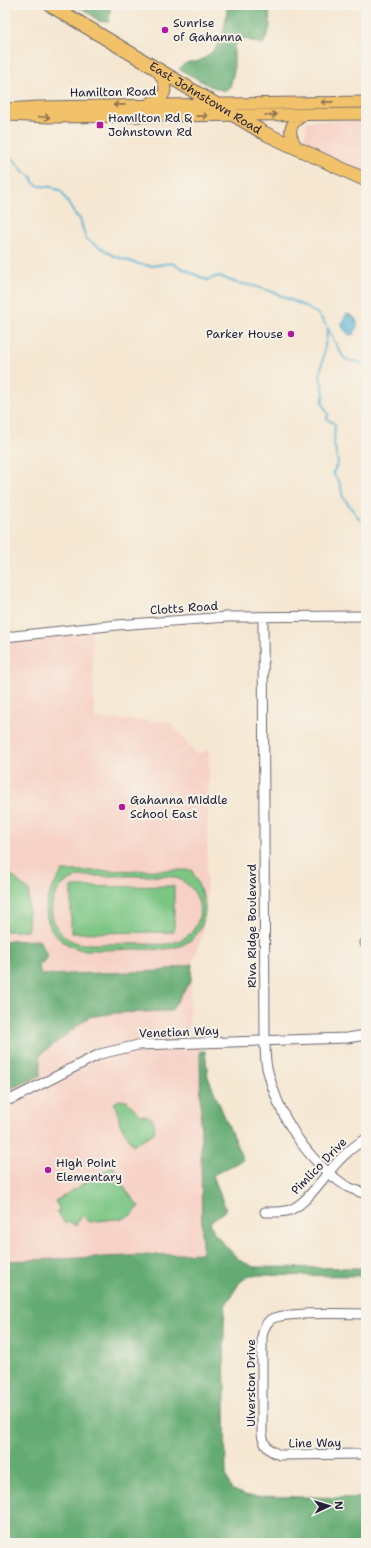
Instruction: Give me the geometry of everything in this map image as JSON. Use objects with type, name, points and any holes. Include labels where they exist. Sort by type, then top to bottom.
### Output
[{"type":"highway","name":"East Johnstown Road","points":[[50,5],[232,116],[299,150],[366,180]]},
{"type":"main road","points":[[144,105],[159,100],[163,96],[165,83],[162,76],[156,69]]},
{"type":"main road","name":"Hamilton Road","points":[[5,109],[39,107],[366,102]]},
{"type":"main road","name":"Hamilton Road","points":[[5,115],[49,117],[366,114]]},
{"type":"main road","points":[[299,150],[290,135],[291,127],[298,118],[304,115]]},
{"type":"street","name":"Clotts Road","points":[[5,637],[117,625],[227,617],[366,616]]},
{"type":"street","name":"Riva Ridge Boulevard","points":[[262,617],[265,1040],[267,1067],[278,1103],[292,1130],[312,1157],[347,1186],[366,1194]]},
{"type":"street","name":"Venetian Way","points":[[5,1101],[41,1085],[100,1054],[138,1045],[159,1043],[347,1038],[366,1035]]},
{"type":"street","name":"Pimlico Drive","points":[[265,1212],[289,1210],[300,1203],[351,1149],[366,1139]]},
{"type":"street","name":"Ulverston Drive","points":[[267,1448],[263,1442],[262,1434],[262,1337],[264,1328],[269,1320],[283,1315],[366,1314]]},
{"type":"street","name":"Line Way","points":[[267,1448],[273,1453],[280,1455],[366,1454]]},
{"type":"shaded area","points":[[366,120],[366,173],[304,144],[307,121]]},
{"type":"shaded area","points":[[91,628],[95,719],[170,721],[196,754],[209,750],[206,910],[202,935],[192,964],[188,1043],[118,1049],[5,1101],[5,637]]},
{"type":"shaded area","points":[[200,1042],[202,1253],[5,1261],[5,1106],[26,1099],[96,1061],[121,1054]]},
{"type":"green space","points":[[78,5],[111,5],[109,22],[99,21]]},
{"type":"green space","points":[[227,5],[269,5],[270,28],[263,45],[242,38],[234,46],[234,71],[230,87],[224,91],[208,85],[179,69],[188,62],[201,60],[214,50],[222,36]]},
{"type":"green space","points":[[5,869],[29,891],[28,931],[5,931]]},
{"type":"green space","points":[[192,870],[200,888],[205,907],[202,926],[193,938],[185,944],[168,949],[82,950],[74,948],[54,934],[47,919],[46,911],[48,898],[62,871]],"holes":[[[82,876],[165,876],[178,879],[188,885],[195,894],[199,904],[199,915],[196,925],[189,934],[178,941],[169,944],[84,944],[70,940],[60,932],[54,922],[52,911],[54,899],[59,889],[69,881]]]},
{"type":"green space","points":[[174,886],[174,932],[71,933],[71,887]]},
{"type":"green space","points":[[39,940],[48,956],[39,966],[41,975],[160,971],[192,964],[191,980],[171,1011],[116,1013],[89,1017],[40,1055],[40,1076],[5,1091],[5,941]]},
{"type":"green space","points":[[200,1051],[205,1051],[208,1077],[243,1160],[213,1175],[226,1210],[210,1222],[214,1233],[239,1260],[254,1267],[366,1268],[366,1276],[250,1275],[240,1282],[225,1306],[226,1474],[231,1489],[248,1496],[366,1498],[366,1543],[5,1543],[5,1261],[202,1253]]},
{"type":"green space","points":[[119,1100],[127,1101],[141,1115],[151,1118],[155,1126],[154,1133],[133,1145],[120,1124],[117,1109],[114,1103]]},
{"type":"green space","points":[[113,1166],[126,1190],[139,1207],[132,1215],[124,1218],[90,1222],[87,1221],[83,1215],[77,1222],[76,1226],[69,1222],[65,1224],[57,1211],[60,1210],[55,1201]]},
{"type":"water","points":[[347,314],[354,317],[357,322],[357,327],[354,334],[350,335],[342,326],[344,317]]},
{"type":"waterway","points":[[5,154],[14,160],[24,172],[32,177],[33,182],[39,186],[52,187],[61,191],[74,213],[80,219],[86,239],[114,256],[138,264],[152,266],[171,263],[207,280],[219,276],[237,283],[254,286],[273,292],[318,314],[326,325]]},
{"type":"waterway","points":[[328,328],[320,376],[324,394],[322,402],[328,414],[327,419],[335,424],[334,444],[338,462],[333,473],[340,484],[343,497],[360,520]]},
{"type":"waterway","points":[[329,331],[339,351],[345,359],[361,363],[366,366]]},
{"type":"place","name":"Sunrise of Gahanna","points":[[165,30]]},
{"type":"place","name":"Hamilton Rd & Johnstown Rd","points":[[100,125]]},
{"type":"place","name":"Parker House","points":[[291,334]]},
{"type":"place","name":"Gahanna Middle School East","points":[[122,807]]},
{"type":"place","name":"High Point Elementary","points":[[48,1170]]}]
